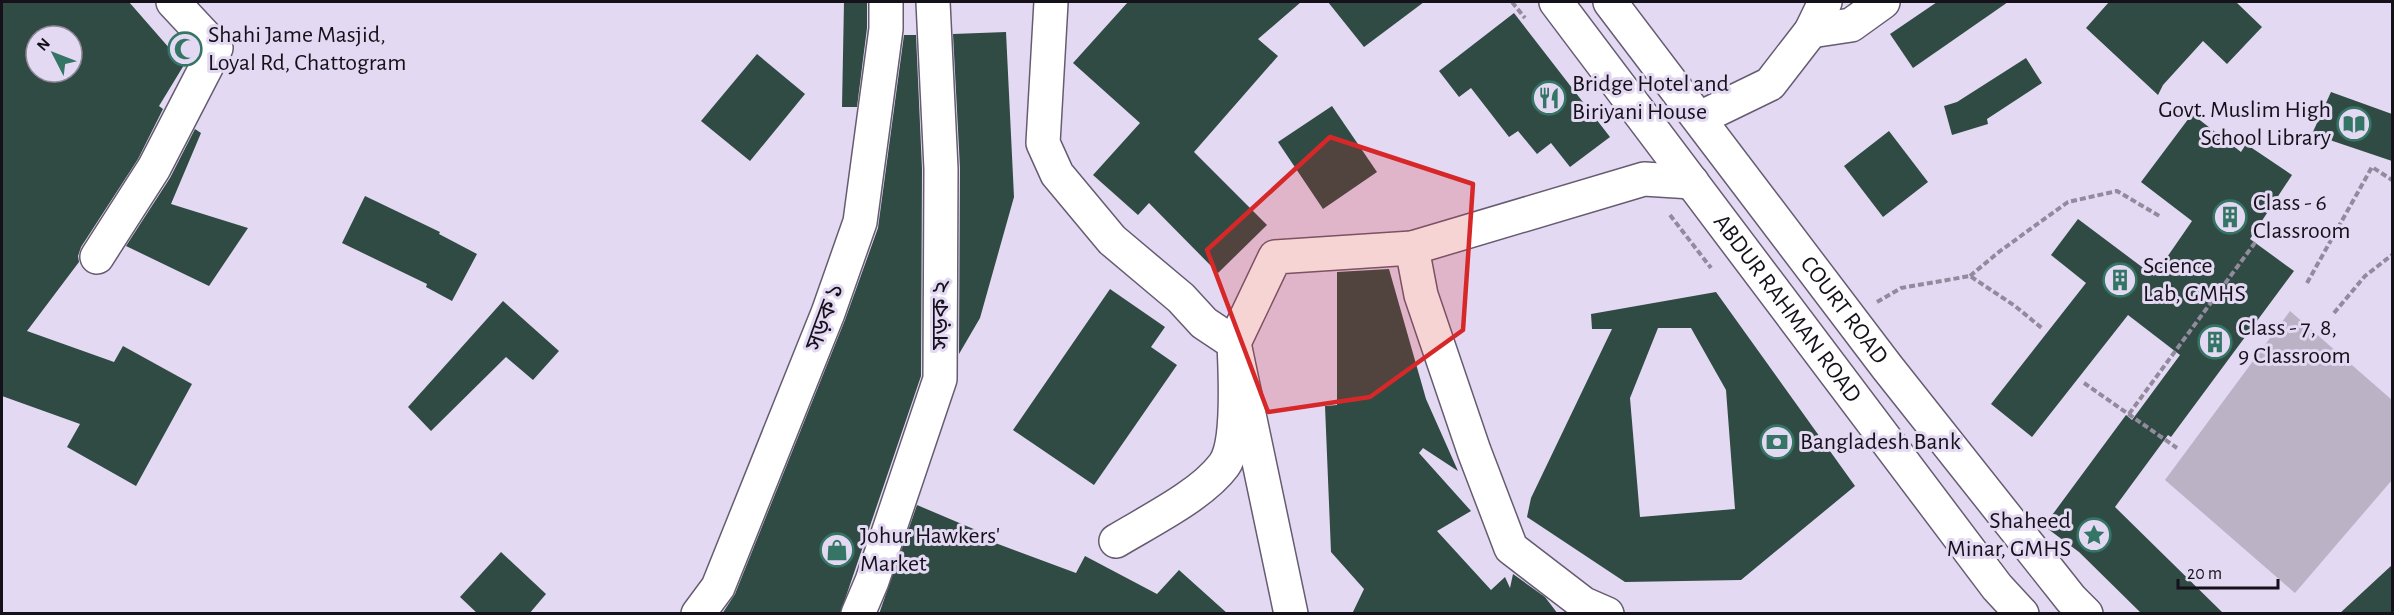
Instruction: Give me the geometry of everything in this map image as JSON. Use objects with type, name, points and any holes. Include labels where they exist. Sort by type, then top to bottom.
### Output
[{"type":"street","points":[[98,257],[154,168],[216,48],[173,2]]},
{"type":"street","name":"সড়ক ১","points":[[698,614],[718,587],[828,313],[860,222],[886,28],[886,2]]},
{"type":"street","name":"সড়ক ২","points":[[858,614],[872,581],[940,379],[941,169],[933,2]]},
{"type":"street","points":[[1052,2],[1044,143],[1057,174],[1112,240],[1181,298],[1204,323],[1233,343],[1292,614]]},
{"type":"street","name":"ABDUR RAHMAN ROAD","points":[[1556,2],[1997,587],[2022,614]]},
{"type":"street","name":"COURT ROAD","points":[[1610,2],[1887,367],[2071,599],[2086,614]]},
{"type":"street","points":[[1700,118],[1770,84],[1811,31],[1825,2]]},
{"type":"street","points":[[1811,31],[1851,26],[1883,2]]},
{"type":"street","points":[[1116,541],[1201,488],[1226,463],[1234,429],[1233,343],[1275,257],[1412,249],[1644,180],[1692,182]]},
{"type":"street","points":[[1412,249],[1421,295],[1474,451],[1511,548],[1584,604],[1607,614]]},
{"type":"path","points":[[2307,283],[2372,167],[2392,180]]},
{"type":"path","points":[[1873,304],[1901,288],[1970,276],[2000,251],[2068,202],[2117,191],[2161,217]]},
{"type":"path","points":[[2129,414],[2257,240]]},
{"type":"path","points":[[2334,313],[2364,276],[2392,255]]},
{"type":"path","points":[[1970,276],[2015,306],[2043,329]]},
{"type":"path","points":[[2084,382],[2177,448]]},
{"type":"highlighted area","points":[[1330,137],[1473,184],[1463,330],[1370,397],[1268,412],[1207,250]]},
{"type":"shaded area","points":[[2290,311],[2392,400],[2392,480],[2295,593],[2165,480]]},
{"type":"building","points":[[2,2],[129,2],[184,65],[159,106],[163,109],[138,159],[81,247],[79,262],[27,331],[114,362],[123,346],[192,384],[136,486],[67,447],[80,424],[2,396]]},
{"type":"building","points":[[844,2],[867,2],[867,28],[857,107],[842,107]]},
{"type":"building","points":[[1128,2],[1301,2],[1258,39],[1278,56],[1194,152],[1267,225],[1218,273],[1149,203],[1138,215],[1093,175],[1140,123],[1073,63]]},
{"type":"building","points":[[1328,2],[1424,2],[1364,47]]},
{"type":"building","points":[[1937,2],[2008,2],[1913,68],[1890,34]]},
{"type":"building","points":[[2109,2],[2236,2],[2262,27],[2227,64],[2203,41],[2163,85],[2158,95],[2086,28]]},
{"type":"building","points":[[1514,13],[1610,137],[1570,167],[1551,143],[1537,154],[1518,131],[1509,137],[1471,88],[1459,97],[1439,71]]},
{"type":"building","points":[[1006,32],[1014,197],[980,318],[959,354],[960,168],[953,34]]},
{"type":"building","points":[[904,35],[916,35],[922,169],[921,376],[840,614],[722,614],[735,594],[845,320],[878,228]]},
{"type":"building","points":[[757,54],[805,94],[750,161],[701,121]]},
{"type":"building","points":[[2026,58],[2042,83],[1987,119],[1988,124],[1952,135],[1944,106],[1957,102]]},
{"type":"building","name":"Govt. Muslim High School Library","points":[[2331,92],[2392,114],[2392,161],[2312,134]]},
{"type":"building","points":[[1332,106],[1377,172],[1323,209],[1278,142]]},
{"type":"building","points":[[2192,114],[2241,152],[2246,144],[2292,175],[2250,239],[2294,271],[2171,437],[2168,435],[2115,507],[2224,614],[2142,614],[2079,552],[2044,526],[2126,415],[2132,420],[2180,355],[2128,315],[2032,437],[1991,404],[2086,283],[2051,255],[2078,219],[2154,276],[2192,221],[2141,182]]},
{"type":"building","points":[[195,129],[201,133],[171,204],[248,228],[209,286],[126,246],[170,178]]},
{"type":"building","points":[[1889,131],[1928,182],[1883,217],[1844,166]]},
{"type":"building","points":[[365,196],[440,232],[439,234],[477,254],[452,301],[426,287],[427,284],[342,243]]},
{"type":"building","points":[[1389,269],[1426,399],[1458,471],[1423,448],[1419,453],[1471,511],[1437,531],[1491,590],[1505,577],[1510,588],[1513,574],[1545,597],[1558,614],[1352,614],[1364,589],[1331,552],[1325,406],[1337,405],[1337,272]]},
{"type":"building","points":[[1110,289],[1165,327],[1151,347],[1177,365],[1094,485],[1013,430]]},
{"type":"building","name":"Bangladesh Bank","points":[[1716,292],[1855,486],[1741,580],[1625,582],[1527,517],[1531,498],[1612,329],[1592,329],[1591,314]],"holes":[[[1658,328],[1691,328],[1726,390],[1735,509],[1640,517],[1630,398]]]},
{"type":"building","points":[[503,301],[559,351],[533,380],[506,357],[431,431],[408,407]]},
{"type":"building","points":[[917,505],[976,530],[974,535],[1076,573],[1085,556],[1157,594],[1179,570],[1228,614],[879,614]]},
{"type":"building","points":[[501,552],[546,594],[529,614],[478,614],[460,597]]},
{"type":"building","points":[[2392,565],[2392,614],[2339,614]]},
{"type":"place","name":"Shahi Jame Masjid, Loyal Rd, Chattogram","points":[[185,49]]},
{"type":"place","name":"Bridge Hotel and Biriyani House","points":[[1549,98]]},
{"type":"place","name":"Govt. Muslim High School Library","points":[[2354,124]]},
{"type":"place","name":"Class - 6 Classroom","points":[[2230,217]]},
{"type":"place","name":"Science Lab, GMHS","points":[[2120,280]]},
{"type":"place","name":"Class - 7, 8, 9 Classroom","points":[[2215,342]]},
{"type":"place","name":"Bangladesh Bank","points":[[1777,442]]},
{"type":"place","name":"Shaheed Minar, GMHS","points":[[2094,535]]},
{"type":"place","name":"Johur Hawkers' Market","points":[[837,550]]}]
